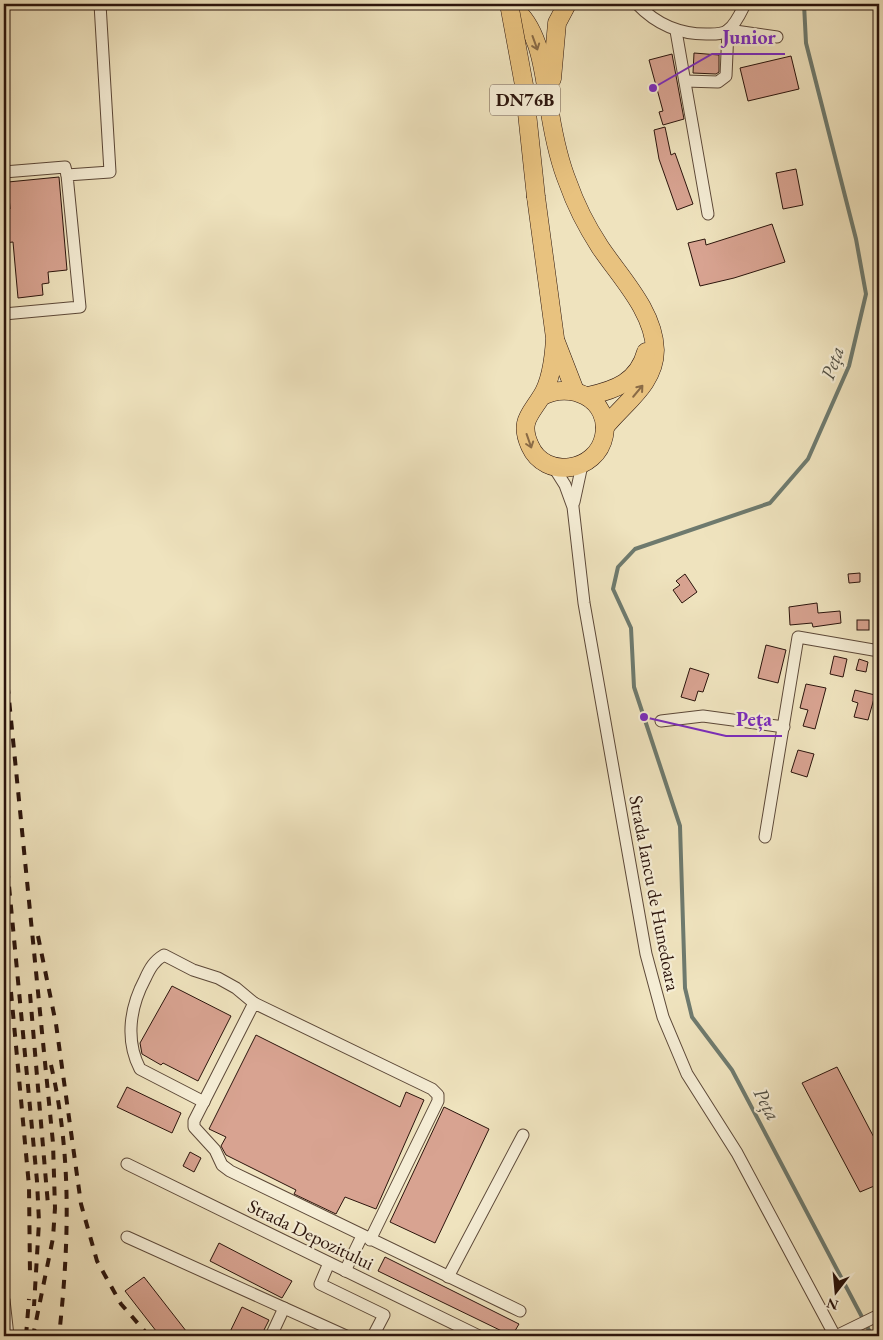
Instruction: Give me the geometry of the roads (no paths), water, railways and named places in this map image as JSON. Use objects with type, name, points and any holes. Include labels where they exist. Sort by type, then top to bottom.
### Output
[{"type":"highway","points":[[508,4],[520,14],[535,39],[560,157],[575,202],[600,246],[639,303],[649,326],[654,343],[654,358],[646,380],[638,393],[605,427],[599,449],[582,465],[568,468],[554,466],[536,455],[530,446],[526,433],[527,420],[532,407],[541,397],[561,390],[581,393],[615,389],[634,376],[645,356],[649,326]]},
{"type":"highway","name":"DN76B","points":[[508,4],[524,85],[536,197],[555,338],[552,363],[541,397]]},
{"type":"highway","points":[[550,114],[554,37],[560,14],[567,4]]},
{"type":"highway","name":"DN76B","points":[[555,338],[581,393]]},
{"type":"highway","points":[[581,393],[596,404],[602,415],[605,427]]},
{"type":"street","points":[[67,175],[110,172],[100,4]]},
{"type":"street","points":[[637,4],[658,22],[676,31],[719,34],[728,30],[777,37]]},
{"type":"street","points":[[685,81],[718,82],[726,76],[728,30],[745,4]]},
{"type":"street","points":[[676,31],[708,214]]},
{"type":"street","points":[[4,172],[65,167],[80,307],[4,314]]},
{"type":"street","name":"Strada Iancu de Hunedoara","points":[[573,507],[582,465]]},
{"type":"street","name":"Strada Iancu de Hunedoara","points":[[554,466],[565,484],[573,507],[584,603],[642,935],[663,1017],[687,1074],[737,1153],[839,1335]]},
{"type":"street","points":[[765,837],[798,637],[879,652]]},
{"type":"street","points":[[661,721],[703,716],[784,727]]},
{"type":"street","points":[[204,1102],[140,1070],[132,1047],[131,1019],[135,998],[155,960],[164,955],[192,970],[218,978],[236,988],[254,1003],[432,1089],[438,1095],[438,1101],[366,1238],[345,1271]]},
{"type":"street","points":[[254,1003],[194,1121],[194,1127],[220,1156],[222,1165],[230,1171],[366,1238],[520,1311]]},
{"type":"street","points":[[448,1277],[523,1135]]},
{"type":"street","name":"Strada Depozitului","points":[[127,1164],[479,1336]]},
{"type":"street","points":[[127,1237],[346,1336]]},
{"type":"street","points":[[329,1263],[320,1284],[384,1315],[374,1336]]},
{"type":"street","points":[[4,1300],[8,1336]]},
{"type":"street","points":[[271,1336],[284,1308]]},
{"type":"street","points":[[839,1335],[879,1315]]},
{"type":"waterway","name":"Peța","points":[[804,4],[806,43],[856,239],[866,294],[849,366],[808,459],[770,503],[635,549],[618,567],[613,589],[631,628],[634,687],[680,826],[685,988],[692,1017],[732,1070],[872,1336]]},
{"type":"railway","points":[[4,649],[53,1143],[55,1208],[53,1238],[33,1336]]},
{"type":"railway","points":[[4,732],[8,775]]},
{"type":"railway","points":[[4,833],[37,1181],[39,1222],[34,1306]]},
{"type":"railway","points":[[38,936],[56,1024],[81,1204],[97,1261],[121,1304],[149,1336]]},
{"type":"railway","points":[[11,992],[29,1186],[30,1274]]},
{"type":"railway","points":[[30,994],[48,1205]]},
{"type":"railway","points":[[51,1065],[63,1133],[67,1200],[65,1268],[59,1336]]},
{"type":"railway","points":[[26,1336],[29,1299]]},
{"type":"place","name":"Junior","points":[[653,88]]},
{"type":"place","name":"Peța","points":[[644,717]]}]
